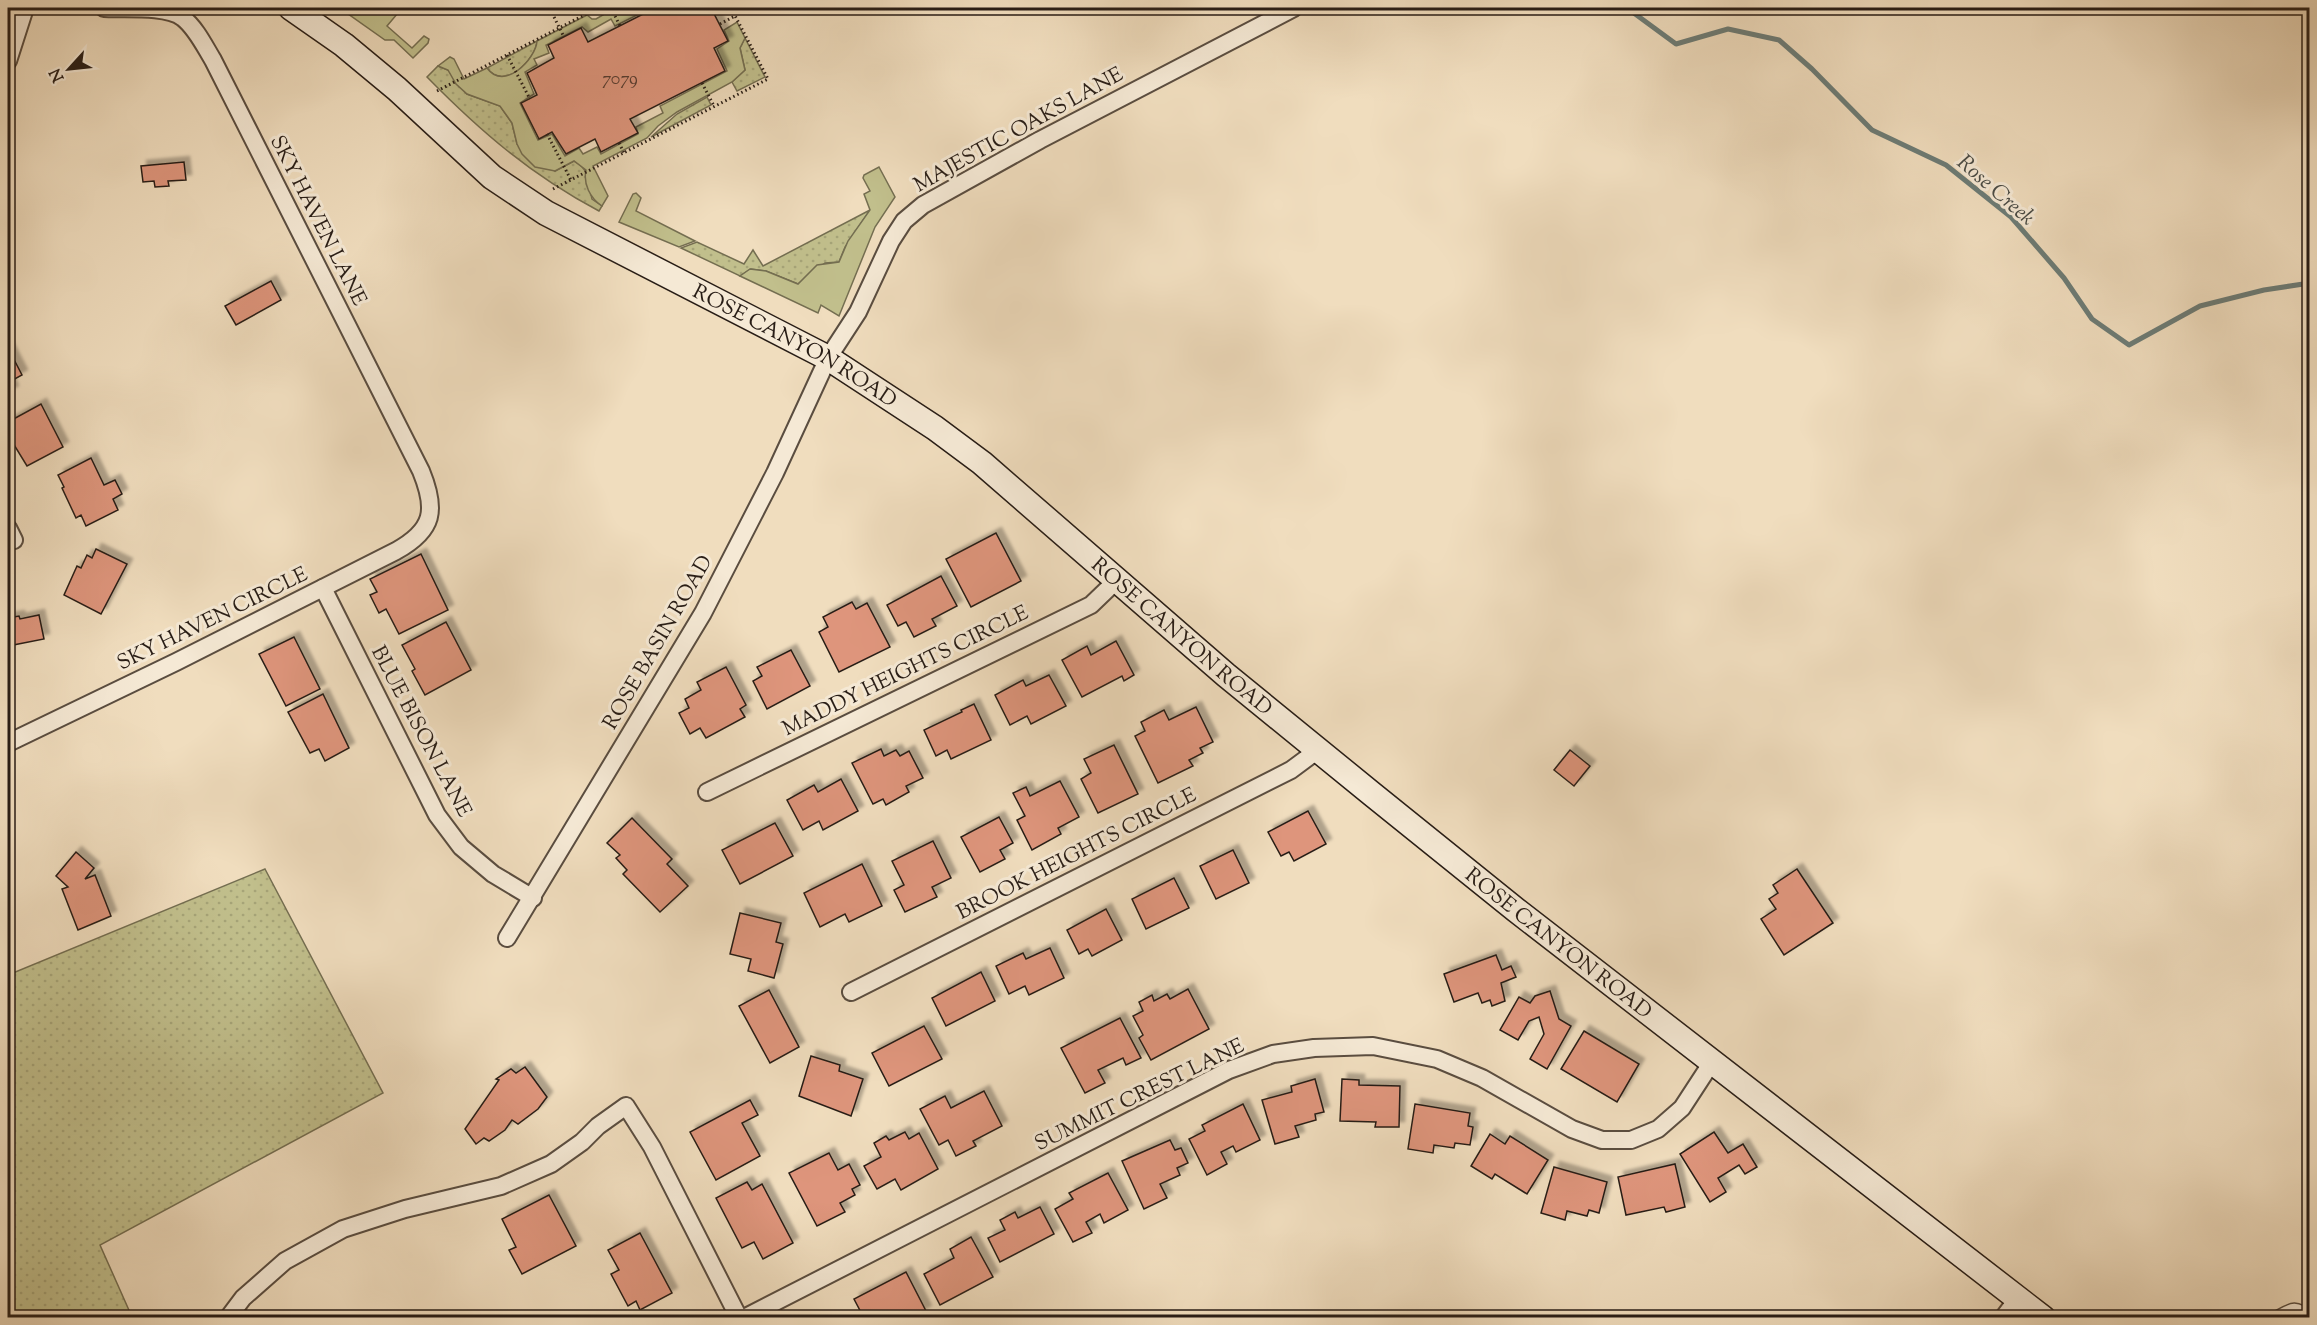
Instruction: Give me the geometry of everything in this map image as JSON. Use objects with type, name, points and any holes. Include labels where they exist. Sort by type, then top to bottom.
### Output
[{"type":"street","points":[[8,61],[25,8]]},
{"type":"street","name":"SKY HAVEN LANE","points":[[104,8],[165,10],[183,17],[202,42],[219,71],[421,471],[431,504],[429,522]]},
{"type":"street","name":"ROSE CANYON ROAD","points":[[291,8],[344,45],[397,89],[492,177],[546,213],[828,358],[935,428],[982,463],[1226,675],[1516,910],[2043,1317]]},
{"type":"street","name":"MAJESTIC OAKS LANE","points":[[828,358],[858,312],[891,241],[904,221],[923,205],[1040,140],[1294,8]]},
{"type":"street","name":"ROSE BASIN ROAD","points":[[507,938],[703,613],[775,473],[828,358]]},
{"type":"street","name":"SKY HAVEN CIRCLE","points":[[8,743],[176,662],[409,544],[429,522]]},
{"type":"street","name":"MADDY HEIGHTS CIRCLE","points":[[707,792],[1090,605],[1117,580]]},
{"type":"street","name":"BLUE BISON LANE","points":[[323,588],[437,815],[461,847],[493,874],[533,897]]},
{"type":"street","name":"BROOK HEIGHTS CIRCLE","points":[[851,992],[1291,770],[1318,750]]},
{"type":"street","name":"SUMMIT CREST LANE","points":[[744,1317],[1229,1070],[1273,1054],[1314,1048],[1373,1046],[1437,1059],[1482,1078],[1572,1129],[1602,1140],[1631,1140],[1658,1129],[1682,1108],[1712,1062]]},
{"type":"street","points":[[228,1317],[243,1298],[285,1261],[343,1229],[405,1209],[501,1186],[550,1164],[582,1142],[598,1126],[626,1106],[652,1147],[739,1317]]},
{"type":"street","points":[[2003,1317],[2018,1298]]},
{"type":"lane","points":[[2272,1317],[2292,1307],[2302,1309],[2310,1317]]},
{"type":"path","points":[[437,91],[598,8]]},
{"type":"path","points":[[611,8],[620,26]]},
{"type":"path","points":[[553,189],[768,79],[731,8]]},
{"type":"path","points":[[552,13],[564,37]]},
{"type":"path","points":[[720,24],[735,16]]},
{"type":"path","points":[[507,54],[530,99]]},
{"type":"path","points":[[702,82],[714,106]]},
{"type":"path","points":[[547,134],[571,180]]},
{"type":"path","points":[[620,143],[624,153]]},
{"type":"shaded area","points":[[350,8],[395,8],[398,13],[387,26],[412,48],[424,36],[429,39],[428,43],[413,58],[394,40],[385,40],[344,11]]},
{"type":"shaded area","points":[[615,8],[651,8],[615,26],[611,19],[588,32],[582,27],[546,45],[549,53],[534,59],[537,65],[525,72],[534,94],[520,103],[538,140],[552,134],[565,156],[579,148],[583,154],[597,147],[601,154],[638,134],[636,127],[663,113],[660,106],[727,71],[717,49],[729,41],[724,30],[737,22],[745,38],[740,48],[745,70],[732,82],[677,112],[658,126],[647,138],[593,166],[608,196],[602,206],[588,190],[586,170],[574,161],[555,171],[535,167],[522,154],[512,123],[500,106],[467,94],[456,84],[448,70],[438,66],[450,57],[454,59],[464,79],[487,68],[494,74],[510,75],[525,64],[537,41],[587,15],[596,19]]},
{"type":"shaded area","points":[[745,38],[765,77],[737,91],[732,82],[745,70],[740,48]]},
{"type":"shaded area","points":[[537,41],[525,64],[510,75],[494,74],[487,68]]},
{"type":"shaded area","points":[[438,66],[448,70],[467,94],[500,106],[512,123],[517,144],[555,171],[574,161],[579,164],[588,177],[592,199],[602,206],[599,211],[529,167],[467,116],[427,77]]},
{"type":"shaded area","points":[[707,97],[711,105],[651,137],[677,114]]},
{"type":"shaded area","points":[[879,167],[895,197],[875,227],[839,316],[821,305],[818,313],[740,276],[750,269],[766,271],[798,284],[817,265],[839,262],[848,241],[870,210],[864,194],[870,191],[863,178],[864,175]]},
{"type":"shaded area","points":[[636,193],[641,198],[636,211],[695,241],[679,247],[619,222],[633,194]]},
{"type":"shaded area","points":[[870,210],[845,247],[839,262],[825,263],[798,284],[766,271],[751,269],[740,276],[681,248],[697,242],[744,264],[753,250],[763,266]]},
{"type":"shaded area","points":[[265,869],[383,1093],[100,1245],[132,1317],[8,1317],[8,975]]},
{"type":"building","points":[[655,8],[694,8],[696,12],[711,8],[728,41],[714,48],[725,71],[630,119],[638,133],[601,152],[595,139],[566,154],[552,132],[539,139],[521,103],[537,95],[527,73],[554,58],[548,45],[581,28],[588,42]]},
{"type":"building","points":[[184,162],[186,180],[168,181],[169,186],[155,187],[154,181],[143,182],[141,166]]},
{"type":"building","points":[[271,281],[281,300],[236,325],[225,306]]},
{"type":"building","points":[[8,348],[22,375],[9,382],[13,391],[8,394]]},
{"type":"building","points":[[41,404],[63,447],[27,466],[8,435],[8,422]]},
{"type":"building","points":[[91,458],[104,485],[115,480],[122,494],[113,499],[118,510],[86,526],[81,515],[76,518],[58,475]]},
{"type":"building","points":[[996,533],[1021,581],[971,607],[946,559]]},
{"type":"building","points":[[96,549],[127,564],[101,614],[64,595],[77,566],[81,568],[87,555],[92,558]]},
{"type":"building","points":[[421,554],[448,610],[399,634],[386,609],[379,613],[370,595],[377,592],[370,579]]},
{"type":"building","points":[[941,576],[957,606],[932,619],[936,626],[914,637],[906,622],[898,626],[887,605]]},
{"type":"building","points":[[852,602],[856,609],[867,603],[890,647],[839,672],[819,632],[828,627],[823,617]]},
{"type":"building","points":[[39,615],[44,639],[8,646],[8,618],[19,616],[20,619]]},
{"type":"building","points":[[446,622],[471,670],[425,695],[402,645]]},
{"type":"building","points":[[294,637],[320,689],[286,706],[259,654]]},
{"type":"building","points":[[1116,641],[1134,675],[1124,681],[1122,676],[1082,697],[1062,660],[1087,646],[1091,655]]},
{"type":"building","points":[[791,650],[810,686],[767,709],[753,681],[762,676],[757,667]]},
{"type":"building","points":[[726,667],[746,705],[740,709],[745,717],[706,738],[700,728],[690,734],[679,713],[689,708],[685,699],[701,690],[697,682]]},
{"type":"building","points":[[1049,675],[1066,706],[1031,724],[1027,716],[1010,725],[995,695],[1023,680],[1026,686]]},
{"type":"building","points":[[323,694],[349,748],[325,761],[319,749],[310,753],[288,712]]},
{"type":"building","points":[[974,704],[991,740],[951,759],[947,750],[936,756],[924,730]]},
{"type":"building","points":[[1196,707],[1213,742],[1200,748],[1203,753],[1189,760],[1193,766],[1158,783],[1135,736],[1145,731],[1141,722],[1164,710],[1169,720]]},
{"type":"building","points":[[1114,745],[1138,794],[1098,813],[1081,779],[1091,773],[1084,759]]},
{"type":"building","points":[[881,749],[884,756],[896,750],[900,756],[909,751],[923,778],[906,786],[909,792],[886,805],[883,799],[873,804],[852,763]]},
{"type":"building","points":[[1570,750],[1590,766],[1574,786],[1554,770]]},
{"type":"building","points":[[841,779],[858,811],[823,830],[819,821],[803,830],[787,800],[814,785],[818,792]]},
{"type":"building","points":[[1060,781],[1079,817],[1058,828],[1061,834],[1032,850],[1017,820],[1025,816],[1013,793],[1026,787],[1030,796]]},
{"type":"building","points":[[1308,811],[1326,844],[1294,861],[1289,852],[1281,856],[1268,832]]},
{"type":"building","points":[[999,817],[1013,843],[1000,850],[1005,859],[980,872],[961,837]]},
{"type":"building","points":[[632,818],[672,859],[667,864],[688,886],[660,912],[623,874],[627,870],[616,858],[620,855],[607,843]]},
{"type":"building","points":[[775,823],[793,856],[740,884],[722,850]]},
{"type":"building","points":[[933,841],[951,878],[932,887],[937,897],[905,912],[894,890],[904,885],[892,861]]},
{"type":"building","points":[[1233,850],[1249,883],[1216,899],[1200,866]]},
{"type":"building","points":[[76,852],[94,868],[85,879],[95,875],[111,916],[78,930],[62,889],[68,887],[56,876]]},
{"type":"building","points":[[862,864],[882,906],[849,922],[845,914],[820,927],[804,893]]},
{"type":"building","points":[[1797,869],[1833,923],[1784,955],[1761,919],[1776,909],[1769,899],[1778,893],[1773,885]]},
{"type":"building","points":[[1174,878],[1189,908],[1146,929],[1132,899]]},
{"type":"building","points":[[1106,909],[1122,940],[1092,956],[1088,949],[1079,954],[1067,930]]},
{"type":"building","points":[[740,913],[781,923],[776,942],[783,944],[774,978],[748,971],[751,959],[730,954]]},
{"type":"building","points":[[1050,948],[1064,978],[1029,995],[1025,986],[1009,994],[996,966],[1023,953],[1026,959]]},
{"type":"building","points":[[1496,955],[1502,970],[1511,966],[1516,977],[1501,983],[1505,1001],[1492,1006],[1490,1000],[1482,1003],[1478,993],[1454,1002],[1444,974]]},
{"type":"building","points":[[981,972],[995,1001],[946,1026],[932,998]]},
{"type":"building","points":[[1188,989],[1209,1029],[1151,1060],[1139,1038],[1143,1035],[1133,1016],[1143,1011],[1139,1002],[1152,995],[1154,1001],[1167,994],[1170,999]]},
{"type":"building","points":[[769,990],[799,1047],[770,1063],[739,1006]]},
{"type":"building","points":[[1550,991],[1559,1019],[1571,1026],[1547,1069],[1530,1059],[1544,1034],[1539,1017],[1529,1021],[1518,1040],[1500,1030],[1519,997],[1530,1003],[1535,996]]},
{"type":"building","points":[[1120,1018],[1141,1058],[1126,1065],[1123,1058],[1098,1070],[1105,1083],[1085,1093],[1061,1048]]},
{"type":"building","points":[[924,1026],[942,1059],[889,1086],[872,1053]]},
{"type":"building","points":[[1584,1031],[1639,1064],[1617,1102],[1561,1069]]},
{"type":"building","points":[[811,1056],[840,1065],[839,1071],[863,1079],[851,1116],[799,1096]]},
{"type":"building","points":[[525,1067],[547,1097],[538,1109],[518,1124],[512,1120],[505,1130],[489,1141],[484,1138],[476,1144],[465,1129],[499,1080],[496,1079],[511,1069],[516,1073]]},
{"type":"building","points":[[1315,1079],[1324,1112],[1315,1114],[1316,1120],[1295,1126],[1299,1137],[1275,1144],[1262,1100],[1292,1092],[1291,1086]]},
{"type":"building","points":[[1342,1079],[1359,1080],[1359,1085],[1400,1086],[1399,1127],[1375,1127],[1376,1122],[1340,1121]]},
{"type":"building","points":[[984,1091],[1002,1126],[973,1141],[976,1146],[956,1156],[948,1140],[939,1145],[920,1109],[945,1096],[951,1108]]},
{"type":"building","points":[[750,1100],[758,1115],[742,1123],[760,1156],[716,1180],[690,1132]]},
{"type":"building","points":[[1243,1104],[1260,1140],[1236,1152],[1233,1146],[1221,1152],[1227,1164],[1207,1175],[1189,1139],[1205,1131],[1202,1125]]},
{"type":"building","points":[[1415,1104],[1470,1113],[1468,1126],[1473,1127],[1470,1145],[1455,1143],[1454,1148],[1434,1145],[1433,1153],[1408,1149]]},
{"type":"building","points":[[905,1132],[909,1139],[919,1133],[938,1169],[901,1190],[895,1179],[877,1189],[864,1166],[881,1157],[874,1143],[886,1136],[889,1140]]},
{"type":"building","points":[[1714,1132],[1728,1153],[1743,1144],[1757,1167],[1745,1174],[1739,1165],[1718,1178],[1726,1192],[1710,1202],[1680,1154]]},
{"type":"building","points":[[1490,1134],[1505,1144],[1510,1136],[1548,1160],[1527,1194],[1495,1174],[1492,1179],[1471,1166]]},
{"type":"building","points":[[1170,1140],[1175,1150],[1181,1148],[1188,1163],[1177,1168],[1180,1175],[1160,1184],[1167,1198],[1144,1209],[1122,1161]]},
{"type":"building","points":[[829,1153],[838,1170],[849,1164],[860,1185],[852,1189],[855,1195],[840,1203],[845,1212],[817,1226],[789,1173]]},
{"type":"building","points":[[1675,1164],[1685,1207],[1666,1212],[1664,1207],[1626,1215],[1618,1177]]},
{"type":"building","points":[[1554,1167],[1607,1182],[1599,1213],[1589,1210],[1587,1216],[1567,1211],[1565,1220],[1541,1213]]},
{"type":"building","points":[[1108,1173],[1128,1210],[1104,1223],[1100,1214],[1086,1222],[1092,1233],[1073,1242],[1055,1209],[1073,1199],[1069,1193]]},
{"type":"building","points":[[747,1182],[752,1190],[762,1184],[793,1243],[763,1259],[754,1242],[742,1248],[716,1198]]},
{"type":"building","points":[[549,1195],[576,1246],[522,1274],[509,1250],[516,1247],[502,1219]]},
{"type":"building","points":[[1040,1207],[1054,1234],[1000,1262],[988,1238],[1005,1230],[1000,1220],[1015,1212],[1018,1218]]},
{"type":"building","points":[[640,1233],[672,1293],[640,1310],[636,1301],[628,1306],[611,1274],[619,1270],[608,1250]]},
{"type":"building","points":[[971,1237],[993,1277],[940,1305],[924,1274],[954,1258],[950,1249]]},
{"type":"building","points":[[906,1272],[926,1311],[913,1318],[864,1318],[854,1299]]},
{"type":"waterway","name":"Rose Creek","points":[[1627,8],[1676,44],[1728,29],[1779,40],[1812,69],[1872,130],[1946,165],[2011,217],[2064,278],[2092,319],[2129,345],[2200,306],[2264,290],[2310,283]]}]
